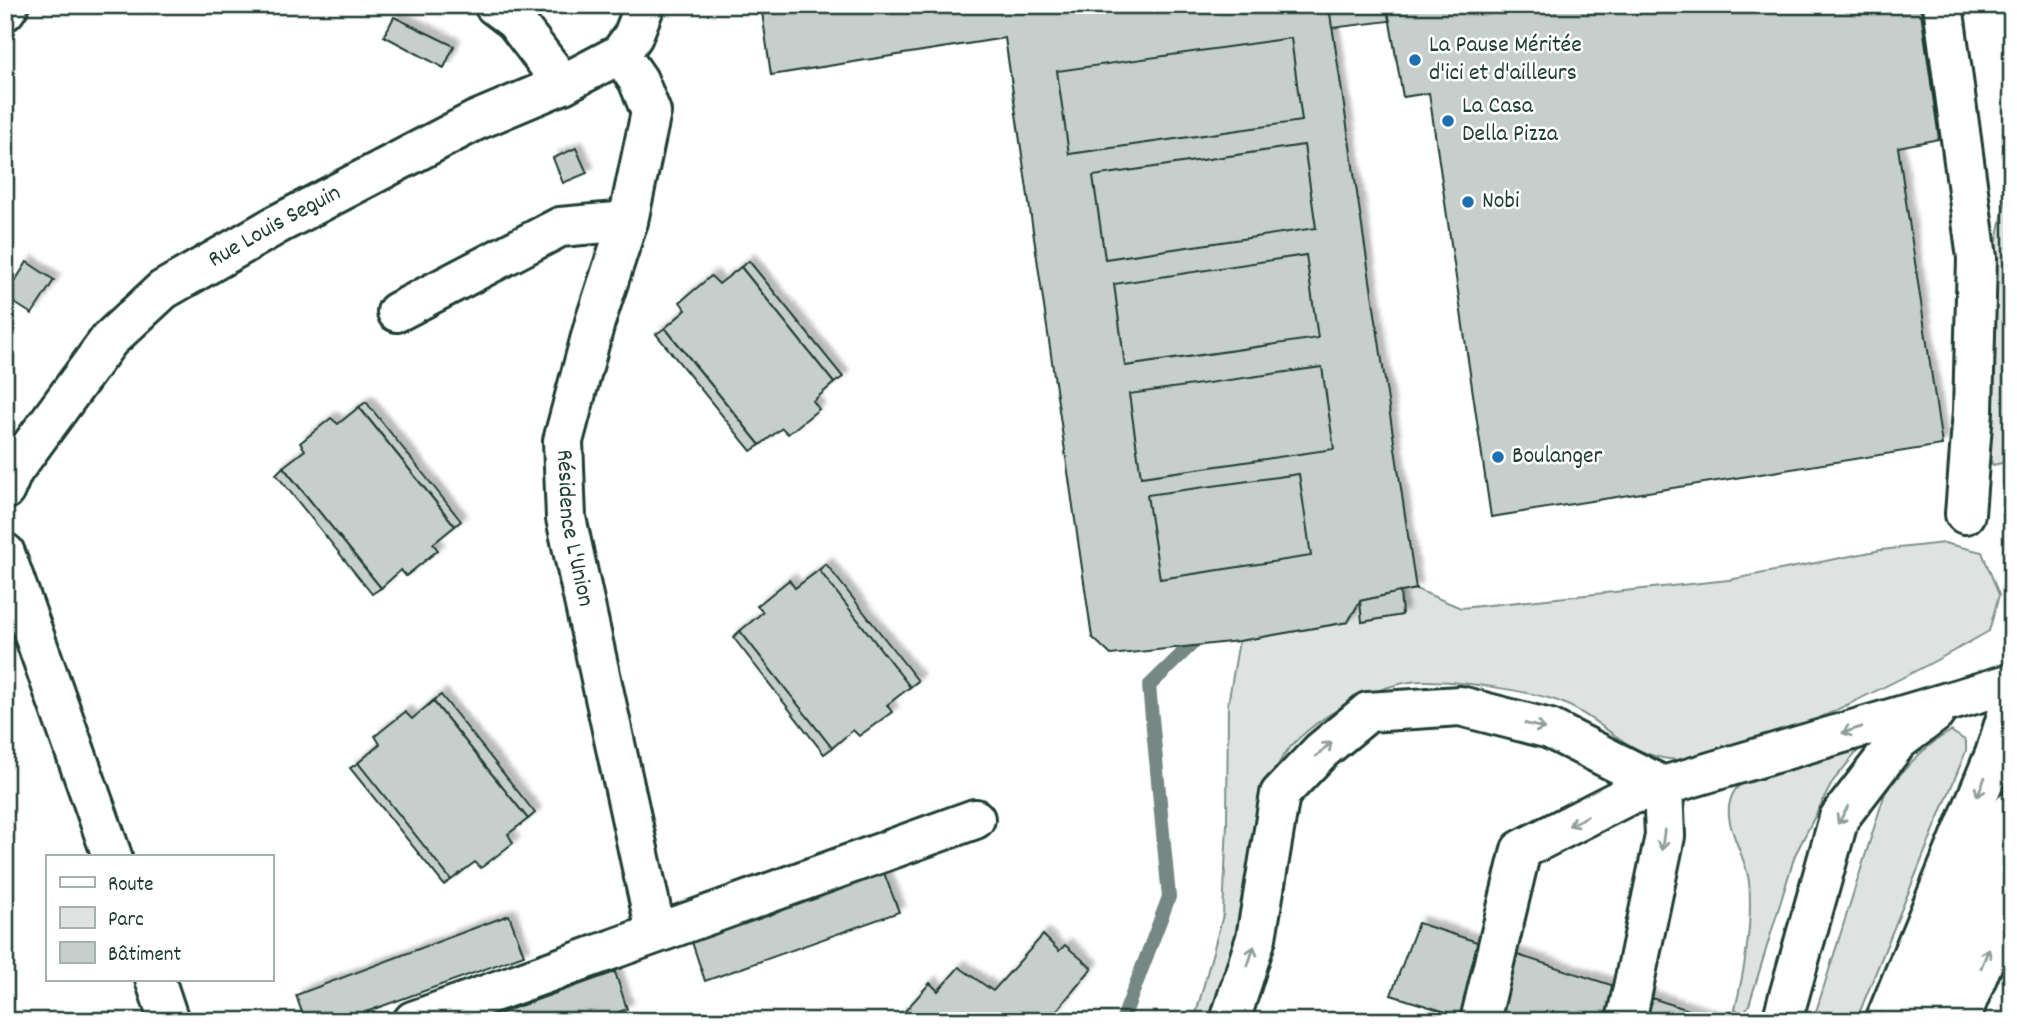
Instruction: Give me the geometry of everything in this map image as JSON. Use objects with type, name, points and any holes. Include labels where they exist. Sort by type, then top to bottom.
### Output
[{"type":"street","points":[[5,11],[9,5]]},
{"type":"street","points":[[494,5],[515,21],[552,65],[563,83]]},
{"type":"street","points":[[620,54],[633,36],[645,5]]},
{"type":"street","points":[[1943,5],[1977,258],[1973,411],[1965,514]]},
{"type":"street","name":"Rue Louis Seguin","points":[[5,490],[13,471],[109,340],[163,290],[278,224],[475,121],[563,83],[620,54]]},
{"type":"street","name":"Résidence L'Union","points":[[620,54],[638,80],[651,112],[628,221],[594,322],[563,441],[566,518],[656,932]]},
{"type":"street","points":[[397,312],[560,227],[628,221]]},
{"type":"street","points":[[5,553],[112,855]]},
{"type":"street","points":[[5,641],[24,606]]},
{"type":"street","points":[[1480,1021],[1521,850],[1626,796],[2012,683]]},
{"type":"street","points":[[1782,1021],[1839,818],[1898,741],[1957,697]]},
{"type":"street","points":[[1885,1021],[1995,754],[2012,699]]},
{"type":"street","points":[[1230,1021],[1256,938],[1280,794],[1321,751],[1368,712],[1460,706],[1550,729],[1663,786]]},
{"type":"street","points":[[1626,1021],[1665,836],[1663,786]]},
{"type":"street","points":[[1923,1021],[2012,811]]},
{"type":"street","points":[[413,1021],[975,819]]},
{"type":"street","points":[[1959,1021],[2012,892]]},
{"type":"street","points":[[156,981],[169,1021]]},
{"type":"green space","points":[[2012,169],[2012,458],[2010,461],[1993,465],[1984,449],[1990,274]]},
{"type":"green space","points":[[1944,543],[1982,552],[1999,595],[1989,631],[1849,704],[1789,732],[1744,749],[1699,759],[1661,758],[1631,746],[1563,703],[1494,687],[1453,682],[1422,681],[1385,688],[1344,706],[1325,718],[1293,744],[1271,779],[1262,800],[1251,844],[1238,936],[1232,957],[1209,1021],[1194,1021],[1223,915],[1228,704],[1239,641],[1348,622],[1360,601],[1363,622],[1402,615],[1400,592],[1416,589],[1461,608],[1729,580],[1881,550]]},
{"type":"green space","points":[[1951,731],[1966,741],[1966,751],[1856,1021],[1813,1021],[1885,793],[1915,759]]},
{"type":"green space","points":[[1865,742],[1833,781],[1795,855],[1749,1005],[1743,1014],[1735,1009],[1747,946],[1749,882],[1730,824],[1730,801],[1735,790],[1757,776]]},
{"type":"building","points":[[761,5],[1329,5],[1416,589],[1360,601],[1348,622],[1239,641],[1111,655],[1092,637],[1005,38],[771,75]]},
{"type":"building","points":[[1329,5],[1387,5],[1389,21],[1332,28]]},
{"type":"building","points":[[1387,5],[1920,5],[1939,139],[1898,147],[1942,445],[1491,517],[1429,93],[1403,97]]},
{"type":"building","points":[[394,17],[454,46],[444,68],[384,36]]},
{"type":"building","points":[[1291,38],[1302,121],[1069,154],[1057,71]]},
{"type":"building","points":[[1304,145],[1316,228],[1105,259],[1093,176]]},
{"type":"building","points":[[576,148],[587,173],[563,183],[553,158]]},
{"type":"building","points":[[1306,255],[1318,338],[1125,366],[1114,284]]},
{"type":"building","points":[[749,261],[843,377],[834,383],[741,267]]},
{"type":"building","points":[[27,262],[54,280],[32,314],[5,297]]},
{"type":"building","points":[[741,267],[834,383],[813,401],[819,409],[788,434],[782,428],[760,445],[665,328],[686,310],[680,302],[711,276],[719,284]]},
{"type":"building","points":[[665,328],[760,445],[751,451],[656,334]]},
{"type":"building","points":[[1322,367],[1334,449],[1141,477],[1129,394]]},
{"type":"building","points":[[366,402],[461,521],[455,526],[359,407]]},
{"type":"building","points":[[359,407],[455,526],[433,544],[438,550],[406,576],[401,570],[381,588],[283,467],[305,450],[300,443],[331,418],[338,424]]},
{"type":"building","points":[[283,467],[381,588],[372,594],[276,474]]},
{"type":"building","points":[[1299,474],[1311,556],[1160,579],[1147,495]]},
{"type":"building","points":[[826,564],[918,681],[910,687],[819,570]]},
{"type":"building","points":[[819,570],[910,687],[887,705],[892,712],[859,736],[853,730],[832,748],[740,631],[763,612],[757,606],[789,580],[795,588]]},
{"type":"building","points":[[1400,592],[1402,615],[1362,622],[1360,601]]},
{"type":"building","points":[[740,631],[832,748],[824,754],[733,637]]},
{"type":"building","points":[[441,695],[535,813],[528,819],[433,701]]},
{"type":"building","points":[[433,701],[528,819],[508,834],[513,843],[481,868],[475,862],[451,880],[358,763],[380,744],[375,736],[405,712],[412,719]]},
{"type":"building","points":[[358,763],[451,880],[444,885],[350,768]]},
{"type":"building","points":[[884,873],[899,912],[705,981],[692,942]]},
{"type":"building","points":[[509,915],[524,955],[341,1021],[305,1021],[296,995]]},
{"type":"building","points":[[1418,923],[1723,1021],[1475,1021],[1391,995]]},
{"type":"building","points":[[1043,935],[1059,951],[1065,945],[1092,968],[1048,1021],[896,1021],[930,983],[938,991],[959,967],[993,991]]},
{"type":"building","points":[[615,972],[627,1009],[595,1021],[478,1021]]},
{"type":"waterway","points":[[1122,1021],[1169,897],[1149,686],[1193,643]]},
{"type":"place","name":"La Pause Méritée d'ici et d'ailleurs","points":[[1415,60]]},
{"type":"place","name":"La Casa Della Pizza","points":[[1448,121]]},
{"type":"place","name":"Nobi","points":[[1468,202]]},
{"type":"place","name":"Boulanger","points":[[1498,457]]}]
